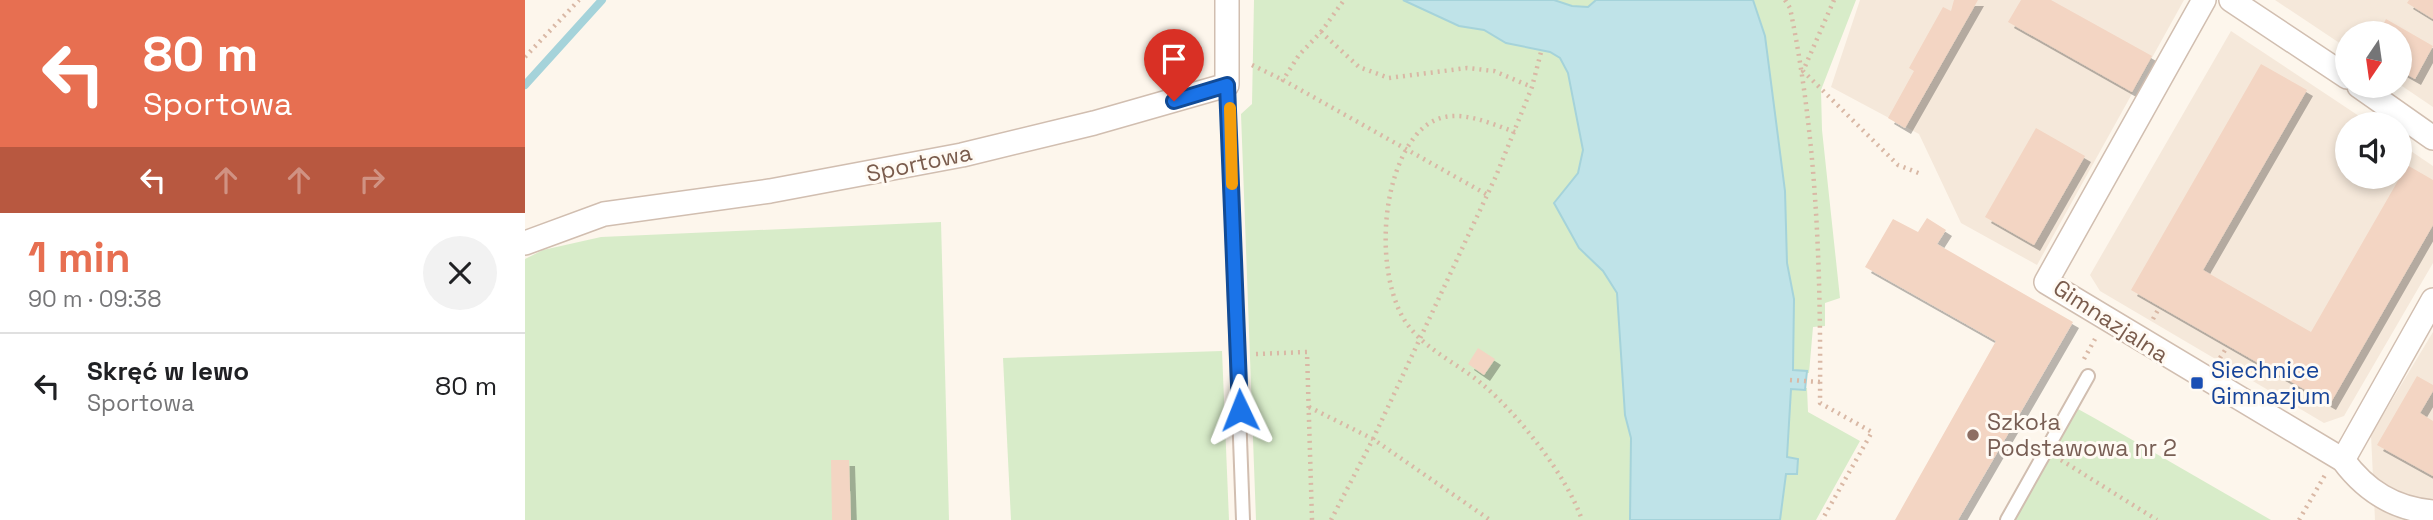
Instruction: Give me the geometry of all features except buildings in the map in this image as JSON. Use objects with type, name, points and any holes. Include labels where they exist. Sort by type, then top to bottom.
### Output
[{"type":"street","points":[[1227,0],[1227,85]]},
{"type":"street","name":"Gimnazjalna","points":[[2204,0],[2046,282],[2388,501],[2433,512]]},
{"type":"street","points":[[2231,0],[2335,69]]},
{"type":"street","name":"Sportowa","points":[[525,243],[604,214],[854,177],[1094,124],[1227,85]]},
{"type":"street","points":[[2377,98],[2433,138]]},
{"type":"street","points":[[2335,465],[2433,300]]},
{"type":"lane","points":[[1227,85],[1243,520]]},
{"type":"lane","points":[[2007,520],[2088,376]]},
{"type":"path","points":[[525,57],[579,0]]},
{"type":"path","points":[[1283,80],[1299,55],[1321,32],[1344,0]]},
{"type":"path","points":[[1785,0],[1790,8],[1803,71],[1817,205],[1820,403],[1872,432],[1822,520]]},
{"type":"path","points":[[1803,71],[1834,0]]},
{"type":"path","points":[[1321,32],[1359,67],[1389,78],[1467,68],[1495,71],[1532,87]]},
{"type":"path","points":[[1331,520],[1373,439],[1486,194],[1532,87],[1541,52]]},
{"type":"path","points":[[1227,62],[1245,62],[1283,80],[1405,151],[1486,194]]},
{"type":"path","points":[[1803,71],[1898,165],[1921,174]]},
{"type":"path","points":[[1514,131],[1475,117],[1452,115],[1427,123],[1405,151],[1392,189],[1385,244],[1402,316],[1420,339],[1484,385],[1520,423],[1565,485],[1582,520]]},
{"type":"path","points":[[1238,355],[1307,352],[1312,520]]},
{"type":"path","points":[[1790,380],[1820,382]]},
{"type":"path","points":[[2288,408],[2300,389]]},
{"type":"path","points":[[1309,407],[1373,439],[1490,520]]},
{"type":"path","points":[[2046,451],[2157,520]]},
{"type":"path","points":[[2298,520],[2335,465]]},
{"type":"shaded area","points":[[1860,0],[2184,0],[2037,265],[1961,223],[1919,134],[1831,87]]},
{"type":"shaded area","points":[[2275,0],[2433,0],[2433,107],[2412,93],[2412,21],[2335,21],[2335,40]]},
{"type":"shaded area","points":[[2231,31],[2353,112],[2335,112],[2335,189],[2412,189],[2412,152],[2433,166],[2433,263],[2344,416],[2324,423],[2100,291],[2090,275]]},
{"type":"shaded area","points":[[2433,332],[2433,520],[2375,520],[2371,435]]},
{"type":"green space","points":[[1254,0],[1856,0],[1821,90],[1822,130],[1840,298],[1825,303],[1825,326],[1813,327],[1809,373],[1792,372],[1791,387],[1807,388],[1808,412],[1860,441],[1816,520],[1256,520],[1241,114],[1252,104]]},
{"type":"green space","points":[[941,222],[949,520],[525,520],[525,259],[543,250],[601,237]]},
{"type":"green space","points":[[1222,351],[1229,520],[1011,520],[1003,358]]},
{"type":"green space","points":[[2078,409],[2096,419],[2271,520],[2015,520]]},
{"type":"water","points":[[1403,0],[1554,0],[1572,6],[1588,7],[1596,0],[1753,0],[1765,36],[1785,191],[1787,263],[1794,299],[1793,370],[1807,371],[1805,390],[1791,389],[1787,457],[1798,459],[1797,474],[1786,474],[1780,520],[1630,520],[1631,438],[1625,415],[1617,293],[1603,271],[1579,248],[1554,203],[1578,173],[1583,150],[1568,73],[1560,58],[1550,52],[1506,43],[1484,30],[1459,26]]},
{"type":"waterway","points":[[525,85],[602,0]]},
{"type":"slow traffic","points":[[1230,108],[1232,184]]},
{"type":"place","name":"Siechnice Gimnazjum","points":[[2197,383]]},
{"type":"place","name":"Szkoła Podstawowa nr 2","points":[[1973,435]]},
{"type":"route","points":[[1174,101],[1227,85],[1240,410]]}]
